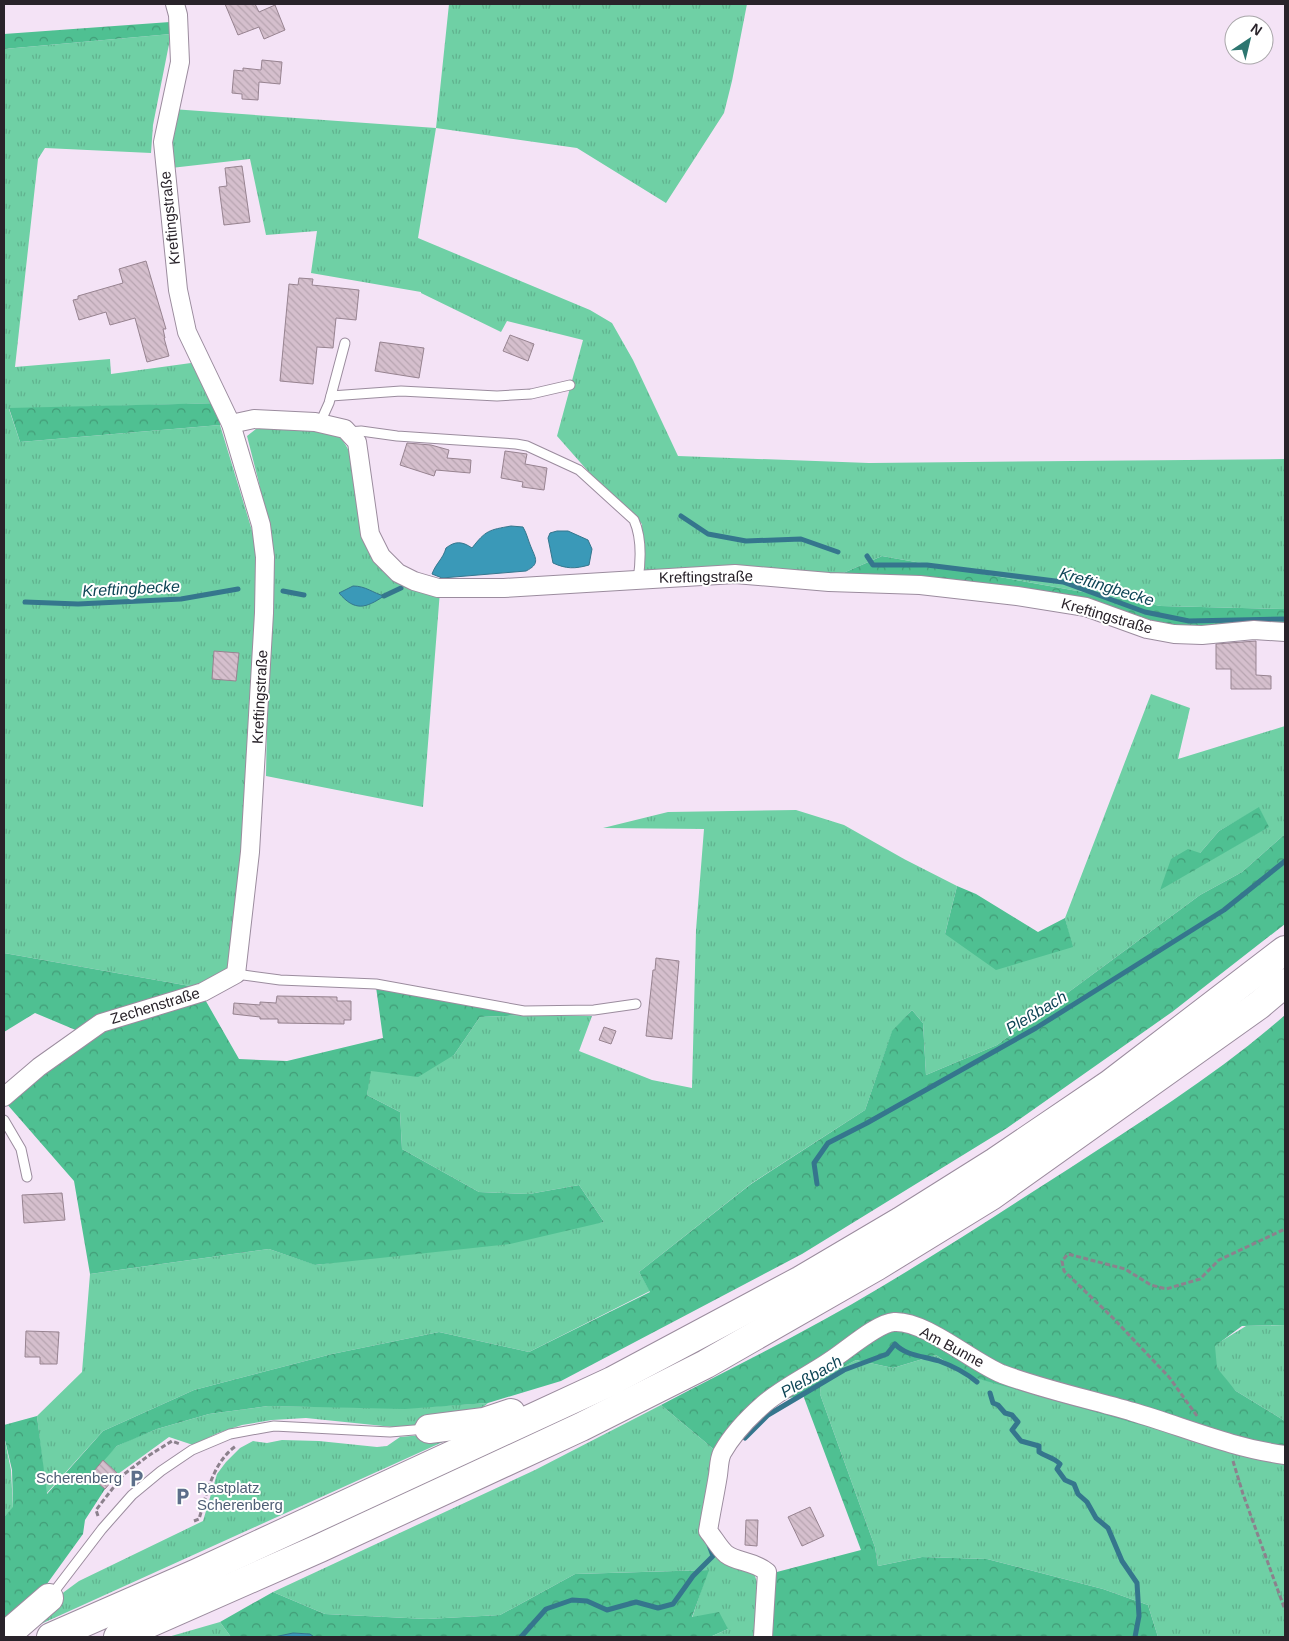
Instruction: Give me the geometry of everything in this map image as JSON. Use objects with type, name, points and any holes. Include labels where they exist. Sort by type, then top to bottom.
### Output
[{"type":"highway","points":[[51,1637],[197,1573],[612,1381],[801,1280],[987,1167],[1110,1084],[1285,950]]},
{"type":"highway","points":[[118,1637],[320,1548],[581,1427],[706,1364],[878,1266],[991,1196],[1260,1005],[1285,983]]},
{"type":"highway","points":[[429,1429],[484,1422],[531,1405],[612,1381]]},
{"type":"highway","points":[[4,1637],[49,1598]]},
{"type":"street","name":"Kreftingstraße","points":[[175,4],[178,15],[180,62],[163,142],[178,290],[188,332],[231,424],[261,525],[265,557],[264,613],[250,852],[236,974]]},
{"type":"street","points":[[231,424],[254,419],[320,423],[345,429],[348,432]]},
{"type":"street","name":"Kreftingstraße","points":[[348,432],[357,442],[370,534],[381,556],[398,573],[414,581],[438,588],[504,588],[735,574],[829,582],[920,584],[1017,596],[1086,607],[1147,629],[1174,634],[1202,635],[1254,630],[1285,632]]},
{"type":"street","name":"Zechenstraße","points":[[5,1091],[101,1023],[203,992],[236,974]]},
{"type":"street","name":"Am Bunne","points":[[763,1637],[767,1572],[750,1562],[738,1560],[726,1554],[708,1531],[721,1454],[743,1424],[764,1404],[790,1385],[829,1362],[878,1327],[894,1322],[929,1331],[975,1360],[1000,1373],[1034,1386],[1133,1412],[1220,1441],[1266,1453],[1285,1455]]},
{"type":"lane","points":[[320,423],[331,396],[345,343]]},
{"type":"lane","points":[[331,396],[401,391],[497,396],[530,394],[570,385]]},
{"type":"lane","points":[[348,432],[361,431],[397,436],[516,444],[527,446],[566,463],[579,470],[634,520],[640,544],[638,580]]},
{"type":"lane","points":[[236,974],[280,980],[376,984],[524,1011],[594,1010],[636,1004]]},
{"type":"lane","points":[[4,1120],[21,1148],[27,1178]]},
{"type":"lane","points":[[49,1598],[102,1529],[132,1495],[192,1450],[230,1434],[274,1426],[390,1432],[429,1429]]},
{"type":"path","points":[[1285,1229],[1219,1260],[1200,1279],[1166,1289],[1151,1285],[1125,1269],[1068,1254],[1062,1261],[1064,1271],[1113,1318],[1169,1377],[1220,1441],[1243,1494],[1285,1610]]},
{"type":"path","points":[[194,1521],[199,1519],[210,1483],[218,1465],[230,1450],[247,1439],[245,1431]]},
{"type":"path","points":[[102,1529],[96,1510],[123,1475],[172,1441],[192,1450]]},
{"type":"path","points":[[113,1480],[117,1484]]},
{"type":"green space","points":[[449,4],[747,4],[724,113],[666,203],[577,148],[436,128]]},
{"type":"green space","points":[[170,22],[171,34],[4,49],[4,34]]},
{"type":"green space","points":[[171,34],[153,125],[151,153],[45,148],[38,159],[15,367],[110,359],[111,374],[191,363],[220,403],[9,409],[20,442],[220,425],[260,557],[248,773],[233,964],[217,978],[201,988],[4,953],[4,49]]},
{"type":"green space","points":[[172,109],[436,128],[418,238],[590,310],[612,323],[633,360],[678,456],[869,463],[1285,459],[1285,609],[1161,606],[882,556],[841,574],[643,573],[642,524],[602,487],[557,436],[583,340],[507,321],[501,332],[421,292],[311,273],[317,231],[266,235],[250,159],[171,168]]},
{"type":"green space","points":[[220,403],[220,425],[20,442],[9,408]]},
{"type":"green space","points":[[261,425],[322,430],[339,436],[352,457],[378,556],[440,591],[423,807],[266,776],[270,540],[259,483],[247,436]]},
{"type":"green space","points":[[882,556],[1161,606],[1285,609],[1285,627],[1201,633],[841,574]]},
{"type":"green space","points":[[1151,694],[1190,708],[1178,759],[1285,726],[1285,834],[1242,872],[1200,895],[997,1045],[926,1075],[923,1023],[912,1010],[892,1032],[865,1110],[752,1183],[639,1272],[650,1291],[529,1352],[439,1332],[332,1354],[194,1390],[103,1431],[46,1494],[37,1416],[82,1372],[90,1274],[269,1249],[316,1265],[604,1222],[579,1185],[529,1194],[479,1192],[402,1149],[400,1112],[367,1095],[370,1071],[454,1055],[480,1017],[527,1015],[592,1016],[579,1051],[652,1080],[692,1088],[696,930],[704,829],[603,828],[668,812],[796,810],[844,825],[957,886],[945,934],[1072,947],[1065,918]],"holes":[[[1259,808],[1268,827],[1160,889],[1200,853],[1219,831]]]},
{"type":"green space","points":[[1259,807],[1269,827],[1160,890],[1171,859],[1188,849],[1200,853],[1219,831]]},
{"type":"green space","points":[[1285,834],[1285,924],[1172,1012],[1007,1128],[802,1254],[561,1381],[488,1403],[405,1409],[268,1406],[209,1414],[157,1429],[117,1446],[90,1476],[105,1489],[85,1520],[83,1534],[36,1599],[4,1626],[4,1517],[13,1507],[12,1470],[4,1436],[4,1425],[37,1416],[47,1494],[103,1431],[194,1390],[332,1354],[439,1332],[529,1352],[650,1292],[639,1272],[751,1184],[865,1110],[892,1031],[912,1010],[923,1023],[926,1075],[997,1045],[1200,895],[1242,872]]},
{"type":"green space","points":[[957,886],[976,894],[1038,932],[1065,918],[1073,947],[996,970],[945,934]]},
{"type":"green space","points":[[4,953],[201,988],[78,1031],[35,1013],[4,1032]]},
{"type":"green space","points":[[376,987],[527,1015],[480,1017],[454,1055],[418,1077],[371,1071],[367,1095],[400,1112],[402,1149],[479,1192],[529,1194],[579,1185],[604,1222],[510,1244],[315,1265],[269,1249],[90,1274],[74,1181],[6,1103],[102,1028],[203,996],[239,1059],[287,1061],[383,1038]]},
{"type":"green space","points":[[1285,1015],[1285,1325],[1242,1326],[1215,1346],[1217,1368],[1236,1391],[1285,1421],[1285,1457],[1255,1453],[1141,1425],[965,1375],[936,1355],[893,1368],[856,1360],[821,1379],[820,1394],[875,1547],[878,1566],[922,1557],[987,1559],[1103,1589],[1148,1605],[1158,1637],[771,1637],[773,1573],[861,1550],[803,1395],[772,1402],[717,1452],[661,1405],[827,1318],[929,1258],[1180,1095],[1234,1057]]},
{"type":"green space","points":[[1285,1325],[1285,1421],[1236,1391],[1211,1364],[1215,1345],[1246,1326]]},
{"type":"green space","points":[[936,1355],[965,1375],[1285,1457],[1285,1637],[1158,1637],[1148,1605],[1103,1589],[987,1559],[922,1557],[878,1566],[875,1547],[820,1394],[821,1378],[856,1360],[893,1368]]},
{"type":"green space","points":[[488,1403],[472,1416],[435,1425],[393,1427],[306,1418],[272,1420],[242,1425],[218,1433],[193,1445],[169,1437],[118,1474],[103,1460],[117,1446],[132,1439],[157,1429],[209,1414],[268,1406],[408,1408]]},
{"type":"green space","points":[[661,1405],[717,1452],[706,1531],[754,1573],[757,1582],[756,1637],[710,1637],[728,1629],[692,1618],[708,1570],[575,1574],[500,1615],[427,1619],[325,1614],[273,1592],[535,1470]]},
{"type":"green space","points":[[467,1431],[21,1633],[64,1592],[79,1581],[203,1521],[217,1474],[240,1448],[253,1441],[267,1443],[282,1440],[319,1441],[377,1447],[387,1446],[400,1437]]},
{"type":"green space","points":[[4,1436],[11,1470],[13,1508],[4,1517]]},
{"type":"green space","points":[[709,1570],[692,1617],[719,1612],[728,1629],[710,1637],[314,1637],[300,1633],[270,1638],[253,1638],[231,1637],[220,1622],[273,1592],[325,1614],[427,1619],[500,1615],[575,1574]]},
{"type":"green space","points":[[220,1622],[231,1637],[168,1637]]},
{"type":"water","points":[[511,526],[523,527],[536,561],[526,571],[442,578],[432,574],[446,548],[449,546],[459,543],[472,548],[488,532]]},
{"type":"water","points":[[568,531],[588,540],[592,549],[589,565],[571,568],[553,563],[548,538],[550,533]]},
{"type":"water","points":[[353,586],[366,588],[384,596],[366,605],[356,605],[350,603],[339,593]]},
{"type":"water","points":[[293,1633],[310,1634],[314,1637],[274,1637]]},
{"type":"building","points":[[225,4],[255,4],[259,12],[275,5],[285,30],[264,39],[259,27],[238,35]]},
{"type":"building","points":[[262,60],[282,62],[280,84],[259,82],[258,100],[242,99],[242,94],[232,93],[234,70],[243,71],[243,68],[261,70]]},
{"type":"building","points":[[242,166],[250,222],[224,225],[219,187],[227,186],[225,168]]},
{"type":"building","points":[[146,261],[166,329],[163,329],[169,356],[147,362],[135,318],[110,325],[106,312],[79,320],[73,300],[78,299],[78,296],[123,283],[119,269]]},
{"type":"building","points":[[299,278],[313,279],[312,285],[359,290],[356,320],[336,318],[333,348],[317,347],[313,384],[280,381],[289,284],[298,285]]},
{"type":"building","points":[[510,335],[534,344],[528,361],[503,351]]},
{"type":"building","points":[[380,342],[424,348],[419,378],[375,371]]},
{"type":"building","points":[[407,443],[431,445],[449,450],[447,458],[471,460],[470,473],[436,470],[434,476],[400,465]]},
{"type":"building","points":[[505,451],[527,454],[525,464],[547,468],[544,490],[522,487],[523,482],[501,478]]},
{"type":"building","points":[[1256,641],[1256,675],[1271,676],[1271,689],[1231,689],[1231,669],[1216,669],[1216,644]]},
{"type":"building","points":[[214,651],[239,653],[236,681],[212,679]]},
{"type":"building","points":[[656,958],[679,961],[672,1039],[646,1036]]},
{"type":"building","points":[[277,996],[337,997],[337,1001],[351,1001],[351,1020],[344,1020],[344,1024],[278,1023],[278,1019],[260,1019],[260,1017],[233,1014],[234,1003],[260,1005],[260,1002],[276,1003]]},
{"type":"building","points":[[604,1027],[616,1031],[611,1044],[599,1040]]},
{"type":"building","points":[[62,1193],[65,1220],[24,1223],[22,1195]]},
{"type":"building","points":[[26,1331],[59,1332],[57,1364],[40,1364],[40,1357],[25,1357]]},
{"type":"building","points":[[103,1460],[118,1474],[105,1489],[90,1476]]},
{"type":"building","points":[[810,1507],[824,1536],[802,1546],[788,1517]]},
{"type":"building","points":[[746,1520],[758,1520],[757,1546],[745,1545]]},
{"type":"waterway","name":"Kreftingbecke","points":[[681,516],[708,534],[746,541],[801,539],[838,552]]},
{"type":"waterway","name":"Kreftingbecke","points":[[867,556],[873,565],[927,565],[1063,582],[1145,612],[1189,621],[1285,619]]},
{"type":"waterway","name":"Kreftingbecke","points":[[384,596],[401,588]]},
{"type":"waterway","name":"Kreftingbecke","points":[[25,602],[78,604],[181,599],[238,589]]},
{"type":"waterway","name":"Kreftingbecke","points":[[283,591],[304,595]]},
{"type":"waterway","name":"Pleßbach","points":[[817,1184],[814,1163],[828,1143],[1036,1028],[1224,910],[1285,861]]},
{"type":"waterway","name":"Pleßbach","points":[[745,1438],[768,1415],[844,1370],[887,1354],[895,1344],[904,1351],[954,1367],[977,1382]]},
{"type":"waterway","points":[[990,1393],[993,1403],[998,1405],[1005,1413],[1012,1415],[1018,1422],[1012,1430],[1021,1441],[1039,1446],[1039,1452],[1060,1464],[1057,1469],[1065,1480],[1074,1484],[1078,1494],[1087,1502],[1096,1518],[1108,1528],[1122,1561],[1137,1583],[1139,1616],[1135,1637]]},
{"type":"waterway","name":"Pleßbach","points":[[521,1637],[546,1609],[572,1600],[587,1601],[607,1610],[636,1602],[658,1608],[673,1604],[693,1576],[713,1556],[709,1545]]},
{"type":"place","name":"Scherenberg","points":[[136,1478]]},
{"type":"place","name":"Rastplatz Scherenberg","points":[[183,1497]]}]
